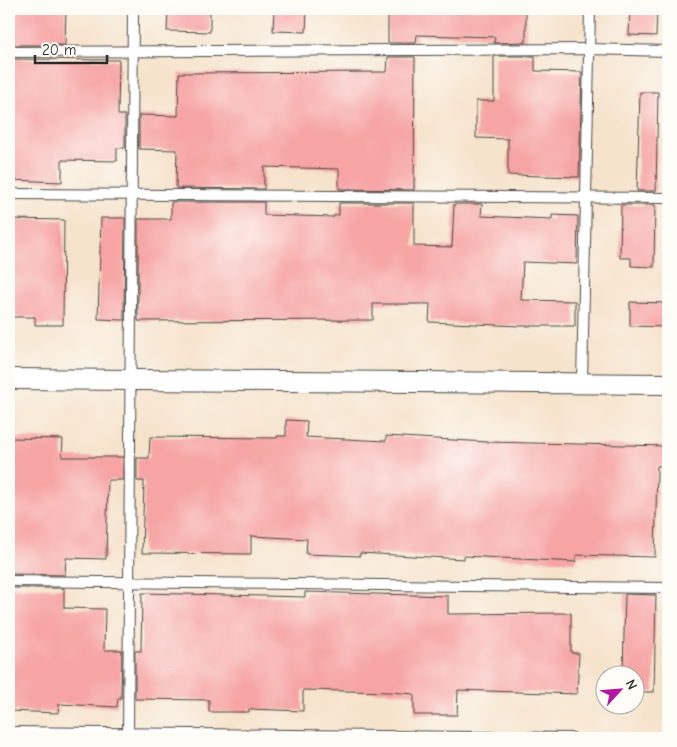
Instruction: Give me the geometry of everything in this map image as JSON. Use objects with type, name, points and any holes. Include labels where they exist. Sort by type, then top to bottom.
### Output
[{"type":"street","points":[[9,379],[668,384]]},
{"type":"lane","points":[[128,735],[133,9]]},
{"type":"lane","points":[[582,383],[590,9]]},
{"type":"lane","points":[[9,52],[589,49],[668,51]]},
{"type":"lane","points":[[9,194],[668,198]]},
{"type":"lane","points":[[9,581],[668,588]]},
{"type":"lane","points":[[9,732],[128,735],[572,738]]},
{"type":"building","points":[[9,9],[66,9],[65,45],[9,45]]},
{"type":"building","points":[[168,9],[210,9],[210,32],[167,31]]},
{"type":"building","points":[[274,9],[307,9],[306,32],[273,31]]},
{"type":"building","points":[[388,9],[526,9],[526,42],[494,43],[495,37],[417,35],[416,43],[388,43]]},
{"type":"building","points":[[630,9],[657,9],[656,36],[629,35]]},
{"type":"building","points":[[494,56],[535,56],[535,71],[582,72],[579,177],[508,175],[508,139],[476,138],[476,101],[494,101]]},
{"type":"building","points":[[388,57],[415,57],[414,190],[339,189],[339,169],[264,167],[264,189],[176,188],[177,150],[139,149],[139,115],[178,116],[179,73],[387,72]]},
{"type":"building","points":[[9,59],[119,60],[118,115],[125,115],[125,148],[117,148],[117,161],[62,160],[62,182],[9,180]]},
{"type":"building","points":[[640,92],[658,92],[656,191],[637,191]]},
{"type":"building","points":[[171,202],[264,202],[264,215],[334,217],[334,215],[339,215],[339,203],[414,203],[414,246],[452,247],[454,204],[482,204],[481,216],[552,219],[552,215],[578,216],[577,264],[523,262],[521,300],[575,301],[575,326],[520,326],[429,322],[430,304],[373,304],[373,320],[138,321],[138,219],[171,219]]},
{"type":"building","points":[[621,205],[655,205],[654,267],[631,266],[631,258],[620,258]]},
{"type":"building","points":[[101,218],[125,218],[124,320],[98,319]]},
{"type":"building","points":[[9,219],[64,220],[63,325],[35,325],[35,317],[9,317]]},
{"type":"building","points":[[630,302],[668,303],[668,327],[630,326]]},
{"type":"building","points":[[286,420],[307,421],[306,437],[386,441],[386,436],[487,442],[668,446],[668,466],[657,466],[655,557],[576,555],[576,562],[464,556],[464,559],[360,553],[360,556],[306,554],[307,539],[251,536],[251,554],[142,553],[144,481],[137,481],[137,458],[149,458],[150,437],[277,438],[277,436],[286,436]]},
{"type":"building","points":[[9,438],[63,439],[62,457],[123,457],[123,480],[108,480],[106,559],[66,558],[65,575],[9,574]]},
{"type":"building","points":[[9,588],[64,588],[64,608],[105,609],[104,650],[122,650],[121,698],[118,698],[117,707],[59,704],[58,713],[9,711]]},
{"type":"building","points":[[305,592],[448,596],[448,614],[571,613],[571,653],[579,653],[577,694],[458,690],[457,715],[414,715],[414,694],[390,692],[303,690],[303,711],[249,709],[249,712],[209,712],[209,700],[135,699],[135,651],[141,651],[142,593],[305,597]]},
{"type":"building","points":[[625,594],[656,595],[654,692],[644,692],[644,664],[623,664]]}]
